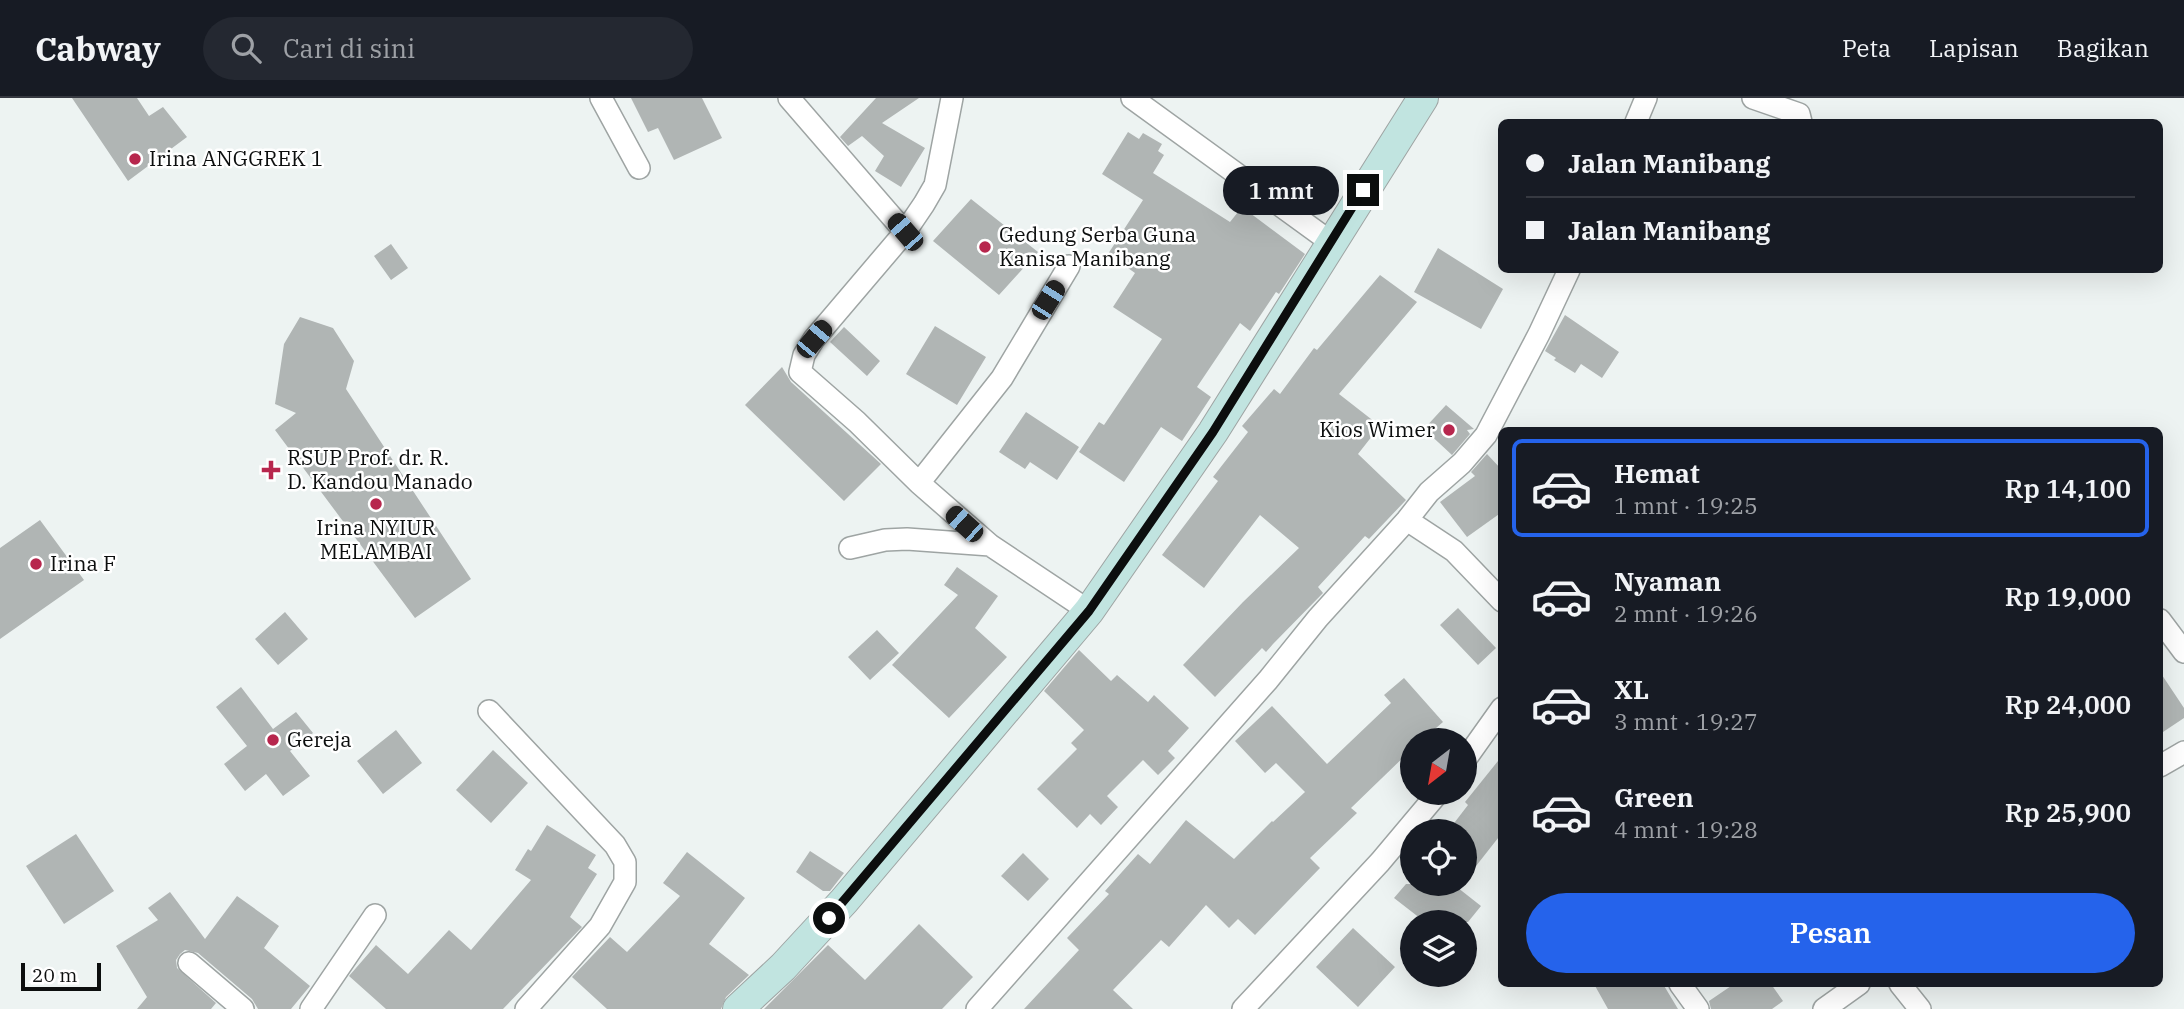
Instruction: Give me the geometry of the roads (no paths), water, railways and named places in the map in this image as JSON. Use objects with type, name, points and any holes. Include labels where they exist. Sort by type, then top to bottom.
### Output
[{"type":"street","points":[[601,98],[639,168]]},
{"type":"street","points":[[789,98],[905,232]]},
{"type":"street","points":[[952,98],[935,185],[905,232],[814,339],[804,355],[800,372],[990,545],[1089,611]]},
{"type":"street","points":[[1132,98],[1332,243]]},
{"type":"street","points":[[738,1009],[783,967],[844,901],[1089,611],[1213,432],[1423,98]]},
{"type":"street","points":[[1637,119],[1646,98]]},
{"type":"street","points":[[1753,98],[1802,112]]},
{"type":"street","points":[[919,483],[1002,378],[1069,266]]},
{"type":"street","points":[[1500,427],[1568,273]]},
{"type":"street","points":[[977,1009],[1268,680],[1318,618],[1429,492],[1494,440]]},
{"type":"street","points":[[1407,520],[1454,551],[1498,597]]},
{"type":"street","points":[[850,548],[907,538],[990,545]]},
{"type":"street","points":[[2163,624],[2184,652]]},
{"type":"street","points":[[489,711],[615,845],[625,862],[625,882],[600,926],[526,1009]]},
{"type":"street","points":[[1477,743],[1498,714]]},
{"type":"street","points":[[2163,764],[2184,752]]},
{"type":"street","points":[[1243,1009],[1372,872],[1428,805]]},
{"type":"street","points":[[312,1009],[375,915]]},
{"type":"street","points":[[189,963],[243,1009]]},
{"type":"street","points":[[1683,987],[1698,1009]]},
{"type":"street","points":[[1824,1009],[1855,987]]},
{"type":"street","points":[[1902,987],[1920,1009]]},
{"type":"place","name":"Irina ANGGREK 1","points":[[135,159]]},
{"type":"place","name":"Gedung Serba Guna Kanisa Manibang","points":[[985,247]]},
{"type":"place","name":"Kios Wimer","points":[[1449,430]]},
{"type":"place","name":"RSUP Prof. dr. R. D. Kandou Manado","points":[[271,470]]},
{"type":"place","name":"Irina NYIUR MELAMBAI","points":[[376,504]]},
{"type":"place","name":"Irina F","points":[[36,564]]},
{"type":"place","name":"Gereja","points":[[273,740]]}]
